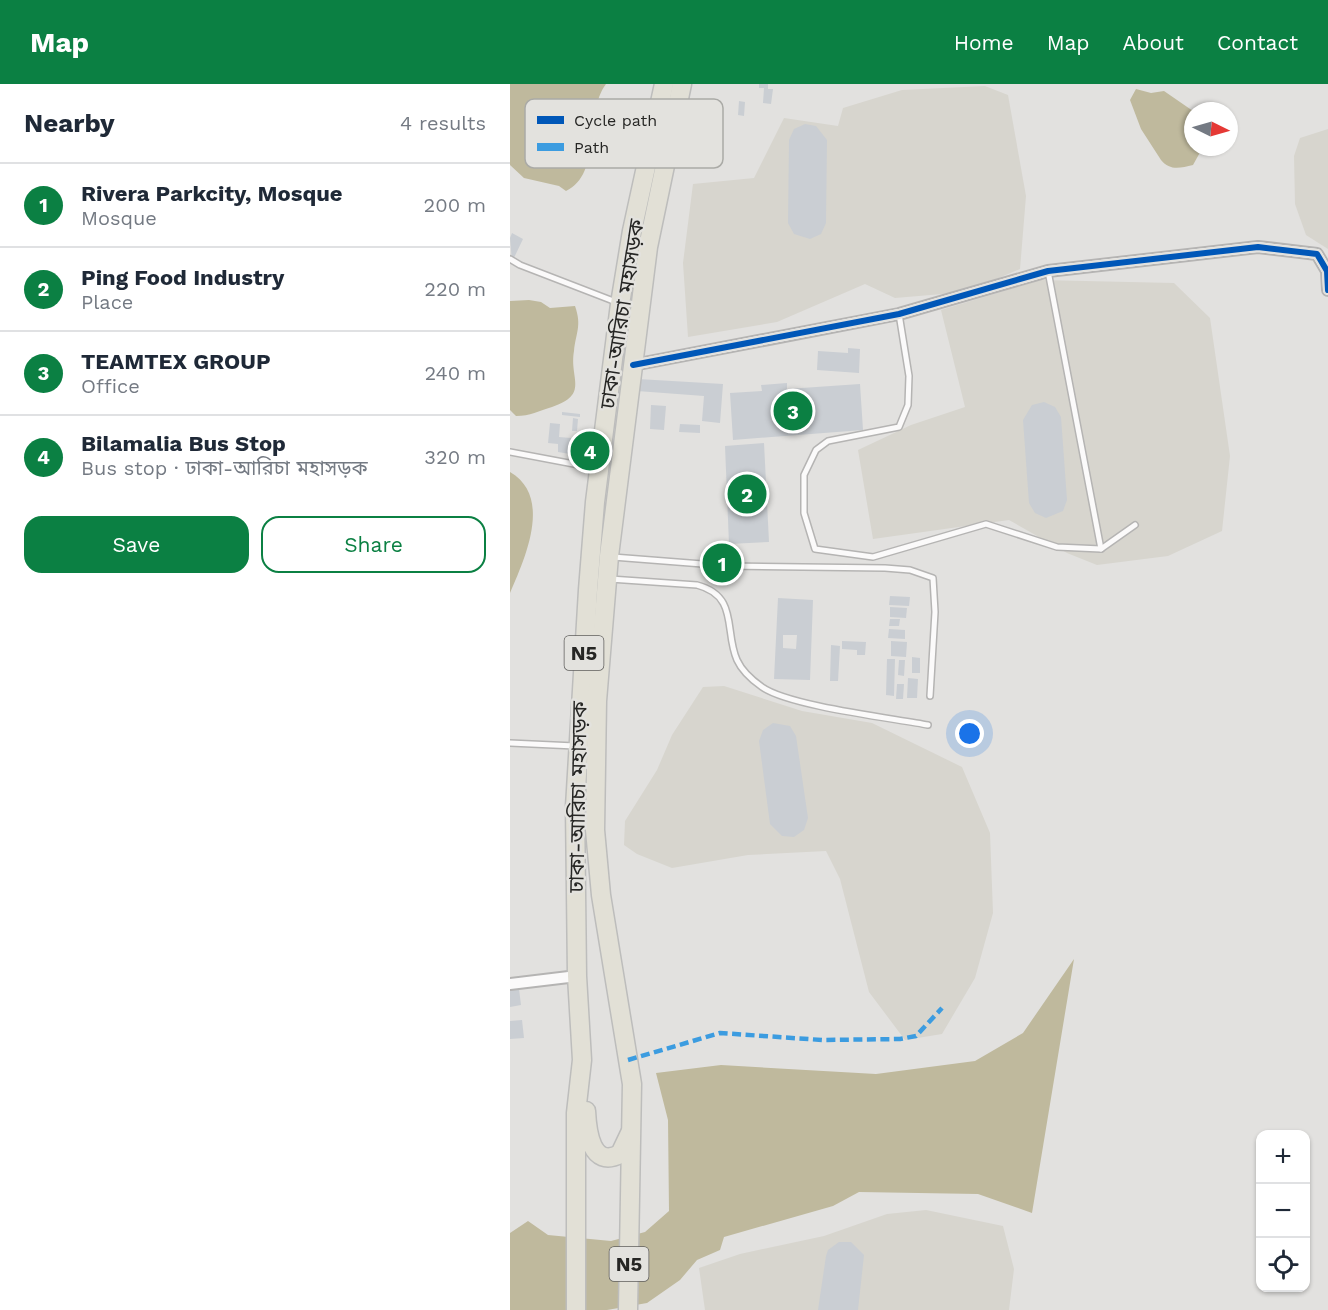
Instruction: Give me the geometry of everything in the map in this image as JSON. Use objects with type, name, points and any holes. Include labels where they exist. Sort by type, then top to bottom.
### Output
[{"type":"highway","name":"ঢাকা-আরিচা মহাসড়ক","points":[[661,99],[664,84]]},
{"type":"highway","name":"ঢাকা-আরিচা মহাসড়ক","points":[[679,99],[682,84]]},
{"type":"highway","name":"ঢাকা-আরিচা মহাসড়ক","points":[[576,1310],[576,1113],[582,1060],[574,852],[577,746],[600,468],[620,304],[646,168]]},
{"type":"highway","name":"ঢাকা-আরিচা মহাসড়ক","points":[[628,1310],[634,1114],[632,1084],[601,895],[595,830],[597,701],[609,556],[633,365],[648,247],[664,168]]},
{"type":"highway","points":[[582,1060],[588,1134],[596,1152],[607,1158],[620,1154],[628,1141],[634,1114]]},
{"type":"street","points":[[633,365],[899,314],[1047,271],[1258,247],[1317,254],[1327,271],[1328,290]]},
{"type":"street","points":[[510,984],[577,976]]},
{"type":"lane","points":[[510,259],[620,304]]},
{"type":"lane","points":[[1047,271],[1101,549]]},
{"type":"lane","points":[[899,314],[909,376],[908,405],[898,427],[828,441],[816,450],[804,475],[804,513],[815,549],[873,557],[986,524],[1057,547],[1101,549],[1135,525]]},
{"type":"lane","points":[[510,452],[600,468]]},
{"type":"lane","points":[[609,556],[728,566],[910,570],[933,578],[935,612],[930,696]]},
{"type":"lane","points":[[607,579],[711,588],[725,606],[736,658],[744,672],[763,688],[822,705],[928,725]]},
{"type":"lane","points":[[510,743],[577,746]]},
{"type":"shaded area","points":[[510,84],[606,84],[598,99],[525,99],[525,168],[586,168],[577,183],[566,191],[559,186],[524,178],[510,165]]},
{"type":"shaded area","points":[[985,86],[1008,95],[1026,196],[1020,269],[966,292],[895,298],[865,284],[777,322],[688,337],[683,263],[693,184],[754,178],[784,118],[838,126],[843,108],[902,90]]},
{"type":"shaded area","points":[[1136,89],[1151,93],[1164,91],[1184,105],[1184,156],[1198,156],[1193,165],[1172,167],[1161,160],[1141,129],[1130,100]]},
{"type":"shaded area","points":[[1328,129],[1328,249],[1306,235],[1295,204],[1294,156],[1300,138]]},
{"type":"shaded area","points":[[1040,280],[1174,283],[1210,318],[1230,456],[1222,531],[1168,556],[1097,565],[1067,553],[1009,520],[873,539],[858,450],[911,425],[965,407],[941,310]]},
{"type":"shaded area","points":[[510,301],[541,302],[550,308],[575,306],[578,324],[573,361],[575,385],[571,397],[564,402],[534,413],[516,416],[510,410]]},
{"type":"shaded area","points":[[510,472],[523,483],[530,497],[533,512],[528,546],[510,593]]},
{"type":"shaded area","points":[[724,686],[802,711],[872,723],[962,767],[990,833],[993,913],[975,978],[942,1034],[905,1040],[869,992],[840,879],[826,851],[748,855],[672,868],[637,854],[624,845],[625,821],[657,770],[672,735],[703,687]]},
{"type":"shaded area","points":[[1074,959],[1032,1213],[978,1194],[859,1192],[833,1206],[724,1237],[720,1250],[697,1260],[680,1280],[647,1303],[607,1310],[510,1310],[510,1233],[528,1221],[548,1235],[611,1241],[645,1232],[669,1211],[668,1120],[656,1073],[721,1065],[876,1074],[975,1061],[1023,1033]]},
{"type":"shaded area","points":[[926,1210],[1003,1226],[1014,1269],[1009,1310],[705,1310],[699,1268],[740,1254],[824,1236],[887,1214]]},
{"type":"building","points":[[759,84],[768,84],[768,89],[773,89],[771,104],[763,103],[764,88],[759,88]]},
{"type":"building","points":[[739,101],[745,102],[744,116],[738,115]]},
{"type":"building","points":[[805,124],[816,126],[827,140],[826,223],[821,234],[810,239],[794,234],[788,223],[789,140],[794,129]]},
{"type":"building","points":[[512,233],[523,239],[512,262],[510,238]]},
{"type":"building","points":[[848,348],[860,349],[859,373],[817,370],[818,351],[848,353]]},
{"type":"building","points":[[638,379],[723,384],[720,423],[702,421],[704,396],[637,391]]},
{"type":"building","points":[[787,383],[787,389],[860,384],[863,430],[733,440],[730,393],[762,391],[761,385]]},
{"type":"building","points":[[1044,402],[1055,407],[1061,417],[1067,500],[1063,511],[1046,518],[1035,513],[1029,503],[1023,420],[1032,405]]},
{"type":"building","points":[[651,405],[666,406],[664,430],[650,429]]},
{"type":"building","points":[[562,412],[580,414],[580,417],[562,415]]},
{"type":"building","points":[[573,418],[578,419],[577,431],[572,431]]},
{"type":"building","points":[[550,423],[560,424],[559,437],[571,438],[570,454],[558,452],[558,444],[548,443]]},
{"type":"building","points":[[680,424],[700,425],[700,433],[679,432]]},
{"type":"building","points":[[764,443],[769,542],[729,544],[725,446]]},
{"type":"building","points":[[890,596],[910,597],[909,606],[889,605]]},
{"type":"building","points":[[778,598],[813,600],[810,680],[774,679]],"holes":[[[783,635],[797,635],[796,649],[783,648]]]},
{"type":"building","points":[[890,607],[907,608],[906,618],[890,617]]},
{"type":"building","points":[[890,619],[900,619],[899,626],[889,626]]},
{"type":"building","points":[[889,629],[905,630],[905,639],[888,638]]},
{"type":"building","points":[[842,641],[866,642],[865,655],[857,655],[857,650],[842,649]]},
{"type":"building","points":[[891,641],[907,642],[906,657],[891,656]]},
{"type":"building","points":[[831,645],[840,646],[838,681],[830,681]]},
{"type":"building","points":[[912,657],[920,658],[920,673],[912,673]]},
{"type":"building","points":[[887,659],[895,659],[894,696],[886,695]]},
{"type":"building","points":[[899,660],[905,660],[904,676],[898,675]]},
{"type":"building","points":[[908,678],[918,679],[917,698],[907,698]]},
{"type":"building","points":[[897,684],[904,684],[903,699],[896,699]]},
{"type":"building","points":[[773,723],[790,726],[796,736],[808,818],[804,830],[794,837],[782,836],[770,824],[759,741],[763,730]]},
{"type":"building","points":[[519,989],[521,1005],[510,1007],[510,990]]},
{"type":"building","points":[[522,1020],[524,1038],[510,1039],[510,1021]]},
{"type":"building","points":[[839,1242],[851,1242],[864,1255],[858,1310],[818,1310],[826,1256],[828,1250]]},
{"type":"marked path","points":[[628,1060],[720,1033],[822,1040],[900,1039],[916,1036],[942,1008]]},
{"type":"cycle path","points":[[633,365],[899,314],[1048,271],[1258,247],[1317,254],[1327,271],[1328,290]]},
{"type":"place","name":"TEAMTEX GROUP","points":[[793,411]]},
{"type":"place","name":"Bilamalia Bus Stop","points":[[590,451]]},
{"type":"place","name":"Ping Food Industry","points":[[747,494]]},
{"type":"place","name":"Rivera Parkcity, Mosque","points":[[722,563]]}]
